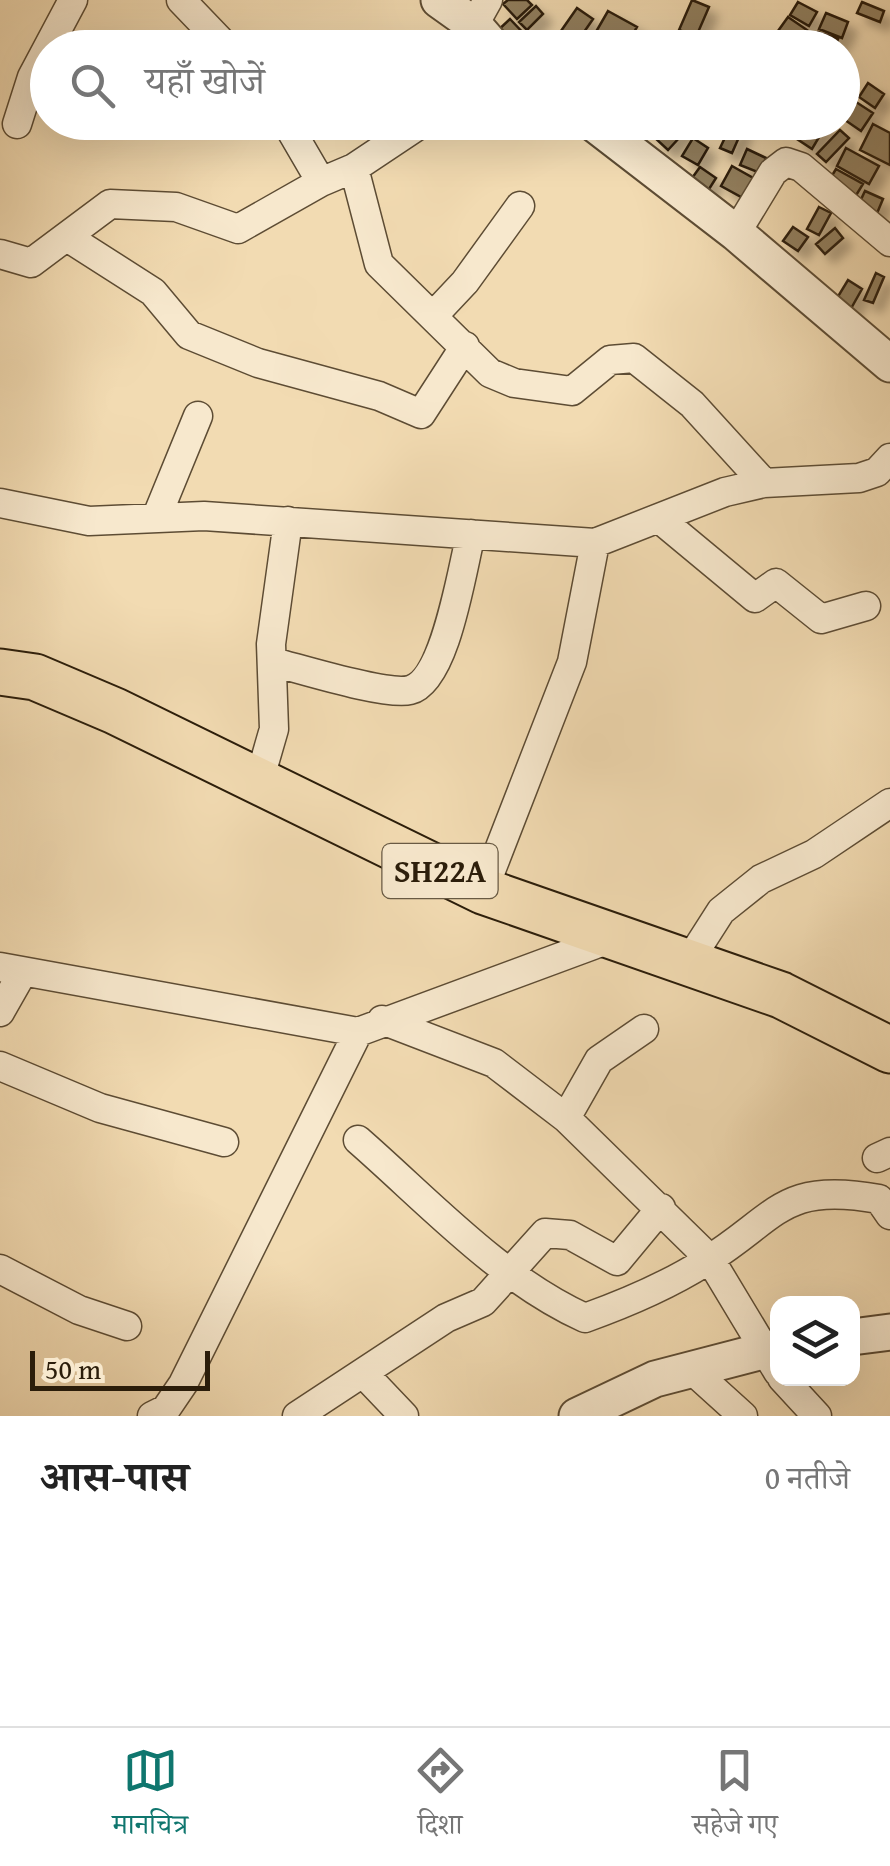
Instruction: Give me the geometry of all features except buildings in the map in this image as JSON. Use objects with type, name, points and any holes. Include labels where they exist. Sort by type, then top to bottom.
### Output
[{"type":"main road","name":"SH22A","points":[[0,672],[34,677],[115,711],[482,891],[782,995],[890,1050]]},
{"type":"street","points":[[57,30],[73,0]]},
{"type":"street","points":[[181,0],[209,30]]},
{"type":"street","points":[[439,0],[483,30]]},
{"type":"street","points":[[16,124],[30,83]]},
{"type":"street","points":[[297,140],[322,182]]},
{"type":"street","points":[[0,254],[32,264],[110,204],[176,207],[238,229],[354,168],[396,140]]},
{"type":"street","points":[[615,140],[736,233],[890,364]]},
{"type":"street","points":[[736,233],[772,172],[786,162],[801,168],[890,242]]},
{"type":"street","points":[[354,168],[378,264],[490,373],[514,383],[572,391],[610,360],[634,358],[692,404],[764,484]]},
{"type":"street","points":[[434,316],[465,282],[520,206]]},
{"type":"street","points":[[67,236],[153,292],[189,335],[258,363],[378,396],[421,414],[465,346]]},
{"type":"street","points":[[157,516],[198,416]]},
{"type":"street","points":[[0,503],[89,522],[157,516],[288,521],[595,544],[725,492],[764,484],[859,478],[877,472],[890,458]]},
{"type":"street","points":[[661,520],[755,598],[776,583],[821,619],[866,606]]},
{"type":"street","points":[[259,781],[274,729],[274,606],[288,521]]},
{"type":"street","points":[[273,662],[384,688],[407,691],[422,685],[443,646],[470,534]]},
{"type":"street","points":[[482,891],[572,662],[595,544]]},
{"type":"street","points":[[689,961],[721,910],[761,879],[814,854],[890,802]]},
{"type":"street","points":[[152,1416],[166,1410],[183,1384],[370,1026],[612,938]]},
{"type":"street","points":[[0,1012],[10,971],[370,1026],[494,1062],[566,1118],[710,1259],[770,1353]]},
{"type":"street","points":[[566,1118],[600,1060],[644,1029]]},
{"type":"street","points":[[0,1066],[100,1108],[224,1142]]},
{"type":"street","points":[[358,1140],[509,1272],[554,1304],[585,1318],[637,1299],[710,1259],[767,1213],[806,1194],[846,1193],[879,1199],[890,1215]]},
{"type":"street","points":[[297,1416],[365,1376],[446,1318],[484,1302],[544,1233],[570,1235],[616,1261],[661,1208]]},
{"type":"street","points":[[0,1269],[80,1310],[127,1326]]},
{"type":"street","points":[[860,1336],[890,1332]]},
{"type":"street","points":[[576,1416],[690,1368],[770,1356]]},
{"type":"street","points":[[690,1368],[743,1416]]},
{"type":"street","points":[[365,1376],[404,1416]]},
{"type":"street","points":[[790,1386],[818,1416]]}]
